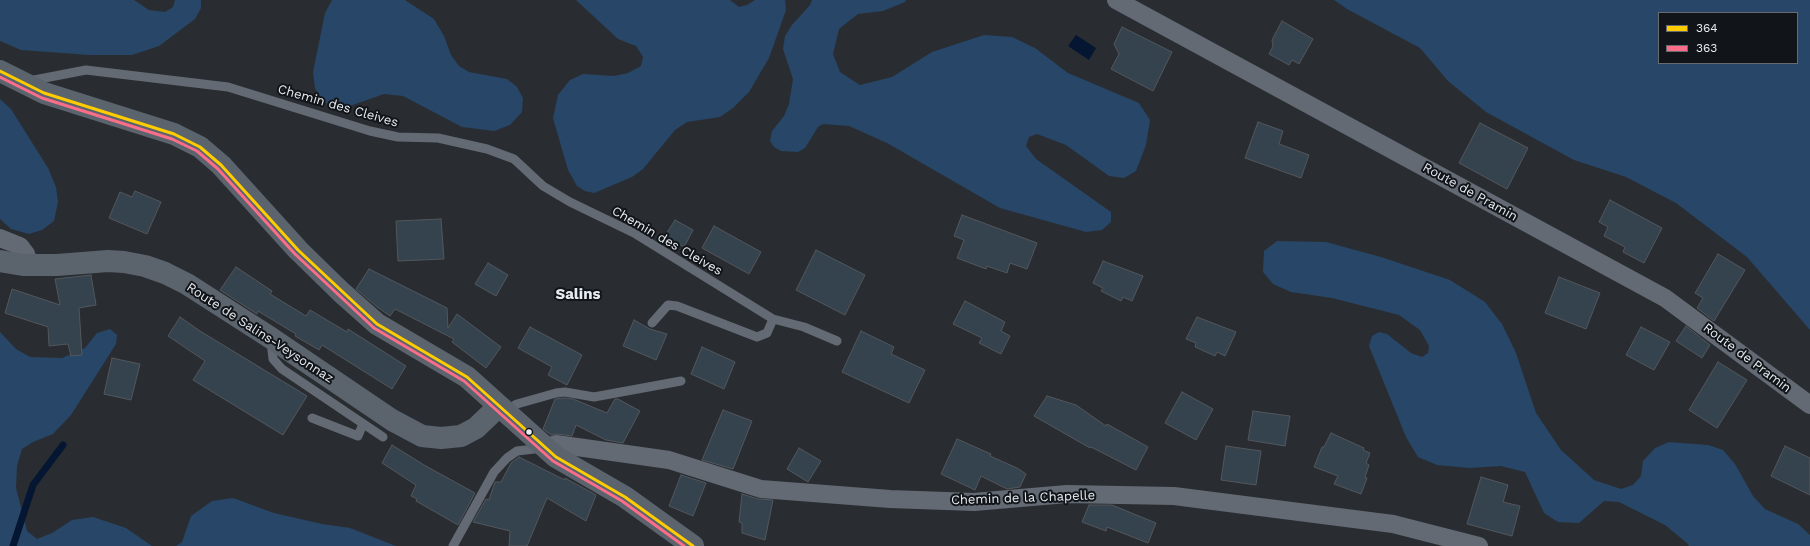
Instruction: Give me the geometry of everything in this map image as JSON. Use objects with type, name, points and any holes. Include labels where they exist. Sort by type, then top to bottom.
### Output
[{"type":"street","name":"Route de Pramin","points":[[1116,0],[1665,298],[1810,405]]},
{"type":"street","points":[[0,71],[44,93],[174,134],[200,146],[221,165],[298,250],[363,312],[390,333],[435,357],[467,377],[556,457],[589,475],[645,510],[694,546]]},
{"type":"street","points":[[0,238],[20,246],[26,254],[30,265]]},
{"type":"street","name":"Route de Salins-Veysonnaz","points":[[0,261],[12,264],[30,265],[108,261],[134,264],[155,269],[187,284],[271,338],[392,420],[422,436],[441,438],[461,436],[476,428],[502,409]]},
{"type":"street","name":"Chemin de la Chapelle","points":[[545,448],[556,444],[669,460],[769,490],[890,499],[974,502],[1067,494],[1174,496],[1393,524],[1479,546]]},
{"type":"lane","name":"Chemin des Cleives","points":[[21,82],[86,70],[228,87],[370,131],[398,137],[438,138],[487,149],[514,159],[543,186],[570,202],[634,233],[774,319],[804,327],[837,341]]},
{"type":"lane","points":[[652,323],[668,305],[677,306],[756,337],[767,333],[774,319]]},
{"type":"lane","points":[[271,338],[273,359],[282,368],[382,437]]},
{"type":"lane","points":[[502,409],[556,392],[566,392],[594,397],[681,381]]},
{"type":"lane","points":[[312,418],[358,436],[363,424]]},
{"type":"lane","points":[[453,546],[494,472],[507,458],[518,451],[545,448]]},
{"type":"shaded area","points":[[0,0],[134,0],[149,10],[165,12],[173,7],[175,0],[201,0],[201,8],[195,19],[159,46],[132,55],[89,55],[21,50],[0,41]]},
{"type":"shaded area","points":[[332,0],[405,0],[434,19],[444,36],[451,55],[459,66],[469,72],[507,79],[517,87],[523,98],[522,112],[510,125],[494,131],[462,127],[403,96],[384,94],[350,106],[338,108],[323,102],[315,88],[313,72],[325,13]]},
{"type":"shaded area","points":[[576,0],[730,0],[739,7],[747,5],[755,0],[785,0],[786,10],[769,58],[749,92],[733,108],[720,117],[687,122],[675,130],[643,169],[632,177],[594,193],[585,191],[577,186],[568,170],[553,118],[558,95],[570,80],[583,74],[614,76],[628,73],[641,66],[643,57],[636,46],[618,39]]},
{"type":"shaded area","points":[[812,0],[906,0],[905,2],[883,11],[858,14],[839,29],[833,54],[840,72],[860,85],[892,77],[932,52],[984,35],[1012,37],[1035,48],[1068,73],[1139,103],[1150,120],[1146,145],[1136,171],[1124,178],[1109,176],[1066,145],[1037,134],[1029,137],[1026,146],[1036,159],[1111,212],[1111,222],[1102,230],[1086,232],[1000,208],[887,143],[849,126],[823,124],[818,127],[805,148],[798,152],[781,151],[774,147],[770,141],[772,131],[784,116],[789,104],[793,79],[783,49],[785,36],[792,25],[810,5]]},
{"type":"shaded area","points":[[1334,0],[1810,0],[1810,330],[1747,257],[1676,203],[1626,177],[1574,160],[1486,112],[1448,81],[1420,48],[1347,9]]},
{"type":"shaded area","points":[[1076,35],[1096,48],[1089,60],[1068,46]]},
{"type":"shaded area","points":[[0,99],[11,109],[48,168],[56,187],[58,202],[54,221],[42,230],[29,234],[11,229],[0,219]]},
{"type":"shaded area","points":[[1277,241],[1326,242],[1381,257],[1450,280],[1485,302],[1502,324],[1516,353],[1536,413],[1561,450],[1594,480],[1621,489],[1633,485],[1641,476],[1643,461],[1655,448],[1669,442],[1708,445],[1723,450],[1735,464],[1753,496],[1765,509],[1798,524],[1810,535],[1810,546],[1689,546],[1665,525],[1619,502],[1604,501],[1579,523],[1558,522],[1544,513],[1525,472],[1501,466],[1469,468],[1437,465],[1418,457],[1406,437],[1369,346],[1372,336],[1379,332],[1387,334],[1411,353],[1422,357],[1428,353],[1429,346],[1420,330],[1399,315],[1332,298],[1291,292],[1273,284],[1263,272],[1264,251]]},
{"type":"shaded area","points":[[110,329],[117,335],[116,344],[71,415],[53,434],[33,442],[22,449],[17,466],[16,488],[27,531],[37,539],[52,533],[72,520],[93,517],[126,528],[152,546],[0,546],[0,332],[16,349],[30,357],[62,358],[85,348],[97,333]]},
{"type":"shaded area","points":[[233,498],[274,513],[322,524],[350,528],[396,546],[176,546],[182,542],[191,516],[212,501]]},
{"type":"building","points":[[1282,21],[1313,39],[1299,64],[1292,60],[1289,65],[1269,54],[1273,46],[1272,40]]},
{"type":"building","points":[[1122,27],[1172,52],[1153,91],[1111,69],[1119,54],[1114,44]]},
{"type":"building","points":[[1258,122],[1283,131],[1279,144],[1309,155],[1301,178],[1245,158]]},
{"type":"building","points":[[1480,123],[1528,148],[1507,189],[1459,163]]},
{"type":"building","points":[[135,191],[161,202],[147,234],[109,218],[120,192],[132,197]]},
{"type":"building","points":[[1610,200],[1662,228],[1644,263],[1623,252],[1625,247],[1604,236],[1608,227],[1599,222]]},
{"type":"building","points":[[962,215],[1037,243],[1027,269],[1010,263],[1007,273],[987,266],[986,269],[957,258],[964,240],[954,236]]},
{"type":"building","points":[[441,219],[444,259],[398,261],[396,221]]},
{"type":"building","points":[[675,220],[693,230],[684,247],[665,236]]},
{"type":"building","points":[[714,226],[761,252],[749,274],[702,248]]},
{"type":"building","points":[[816,250],[865,275],[845,315],[796,290]]},
{"type":"building","points":[[1718,254],[1745,270],[1714,321],[1697,308],[1703,298],[1695,293]]},
{"type":"building","points":[[1103,261],[1143,276],[1132,301],[1123,297],[1121,301],[1101,291],[1103,288],[1093,283]]},
{"type":"building","points":[[488,263],[508,275],[496,296],[475,284]]},
{"type":"building","points":[[236,267],[272,291],[270,294],[306,316],[310,310],[347,332],[348,329],[406,366],[392,389],[322,345],[319,350],[295,336],[296,334],[258,311],[257,314],[220,290]]},
{"type":"building","points":[[369,269],[447,308],[448,328],[457,314],[501,347],[486,368],[452,342],[454,339],[395,309],[390,316],[356,289]]},
{"type":"building","points":[[91,275],[96,305],[79,308],[82,355],[71,356],[68,344],[49,346],[48,327],[5,313],[12,289],[60,305],[55,279]]},
{"type":"building","points":[[1559,277],[1600,293],[1586,329],[1545,313]]},
{"type":"building","points":[[965,301],[1005,322],[1001,331],[1010,336],[1001,354],[979,343],[982,338],[953,324]]},
{"type":"building","points":[[180,317],[200,331],[307,396],[283,435],[193,380],[205,361],[168,336]]},
{"type":"building","points":[[1197,317],[1236,332],[1225,356],[1217,352],[1215,356],[1195,347],[1196,343],[1186,339]]},
{"type":"building","points":[[634,320],[650,329],[667,334],[656,360],[623,346]]},
{"type":"building","points":[[1686,326],[1710,345],[1702,358],[1676,341]]},
{"type":"building","points":[[530,327],[582,355],[567,385],[548,375],[552,367],[518,348]]},
{"type":"building","points":[[1641,327],[1670,342],[1654,370],[1626,355]]},
{"type":"building","points":[[861,331],[894,347],[891,354],[925,370],[909,403],[842,372]]},
{"type":"building","points":[[702,347],[735,362],[724,389],[691,374]]},
{"type":"building","points":[[112,358],[140,364],[131,400],[104,394]]},
{"type":"building","points":[[1718,362],[1747,380],[1717,428],[1689,410]]},
{"type":"building","points":[[1182,392],[1213,409],[1196,440],[1165,423]]},
{"type":"building","points":[[1047,396],[1076,405],[1106,426],[1107,424],[1148,447],[1136,470],[1091,447],[1090,448],[1034,416]]},
{"type":"building","points":[[555,399],[573,399],[607,413],[615,399],[618,399],[640,411],[623,443],[606,440],[576,425],[572,436],[557,434],[551,435],[543,429]]},
{"type":"building","points":[[723,410],[752,421],[733,469],[702,460]]},
{"type":"building","points":[[1253,411],[1290,416],[1285,446],[1248,440]]},
{"type":"building","points":[[1331,433],[1364,448],[1363,450],[1370,453],[1366,463],[1369,465],[1365,477],[1367,478],[1361,494],[1334,484],[1338,476],[1314,467],[1322,447],[1324,447]]},
{"type":"building","points":[[957,439],[991,454],[990,456],[1017,468],[1026,474],[1020,487],[1007,489],[981,476],[975,490],[941,474]]},
{"type":"building","points":[[392,445],[424,465],[475,493],[458,525],[416,501],[417,499],[411,496],[416,485],[382,463]]},
{"type":"building","points":[[1226,446],[1261,451],[1256,485],[1221,480]]},
{"type":"building","points":[[1785,446],[1810,458],[1810,495],[1771,476]]},
{"type":"building","points":[[799,448],[821,461],[808,482],[787,469]]},
{"type":"building","points":[[519,457],[565,480],[565,478],[596,495],[586,521],[547,498],[527,546],[509,546],[510,531],[473,522],[486,499],[489,500],[495,482],[501,482],[511,463]]},
{"type":"building","points":[[681,475],[706,483],[693,516],[669,506]]},
{"type":"building","points":[[1481,477],[1508,485],[1503,502],[1520,506],[1512,536],[1467,524]]},
{"type":"building","points":[[742,494],[758,499],[773,500],[765,540],[742,533],[742,523],[739,522]]},
{"type":"building","points":[[1089,505],[1112,505],[1156,523],[1148,543],[1107,527],[1106,531],[1082,522]]},
{"type":"waterway","points":[[13,546],[33,485],[63,445]]},
{"type":"transit line","name":"364","points":[[0,71],[44,93],[174,134],[200,147],[221,165],[298,250],[377,324],[467,377],[556,457],[625,497],[693,546]]},
{"type":"transit line","name":"363","points":[[0,77],[42,98],[172,139],[197,151],[218,169],[295,254],[374,328],[464,381],[553,461],[622,501],[684,546]]},
{"type":"district","name":"Salins","points":[[578,295]]}]
